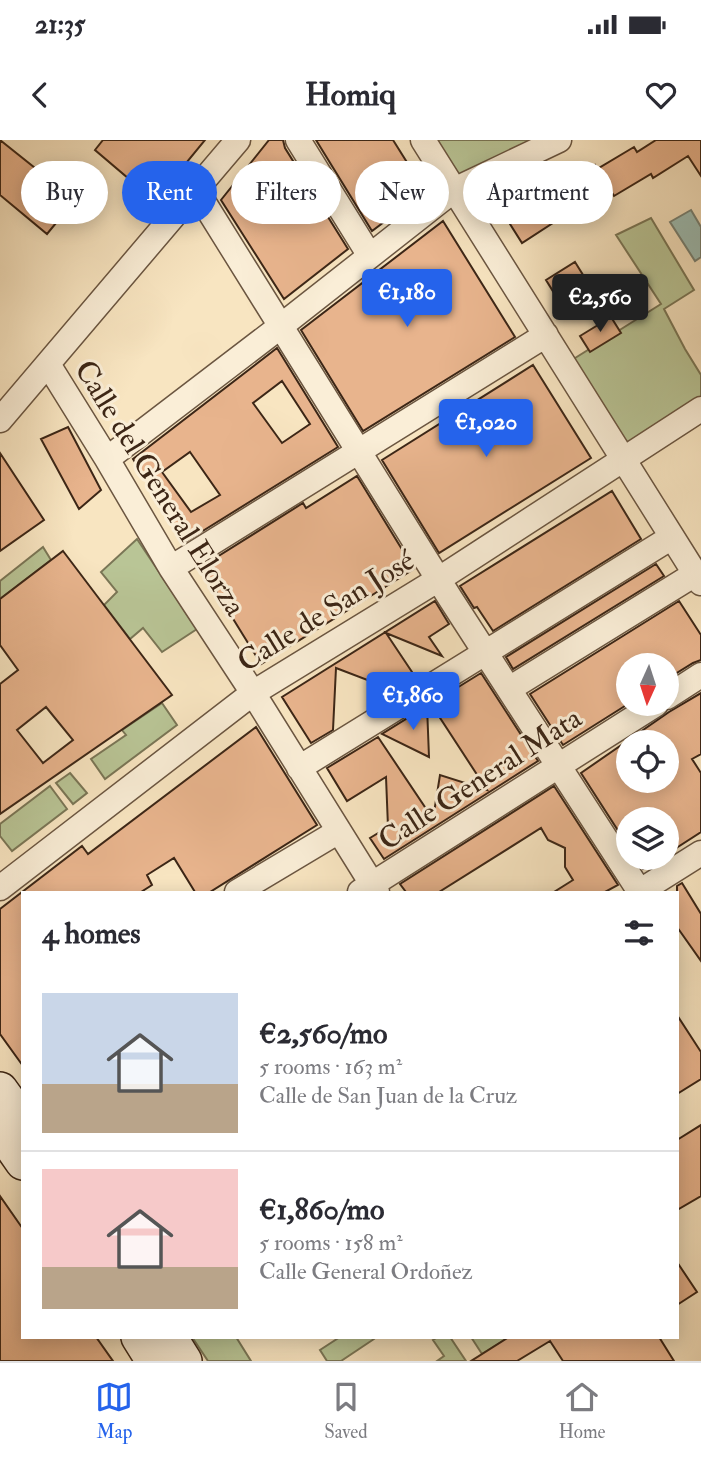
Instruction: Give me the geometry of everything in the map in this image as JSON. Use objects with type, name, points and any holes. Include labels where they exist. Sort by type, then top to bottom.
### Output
[{"type":"main road","points":[[0,1090],[21,1119]]},
{"type":"main road","points":[[0,1129],[21,1158]]},
{"type":"main road","points":[[140,1339],[154,1361]]},
{"type":"main road","points":[[170,1339],[184,1361]]},
{"type":"street","points":[[217,165],[238,140]]},
{"type":"street","points":[[298,140],[370,256]]},
{"type":"street","points":[[423,140],[698,578],[509,689]]},
{"type":"street","points":[[107,459],[454,190],[559,140]]},
{"type":"street","points":[[0,420],[167,224]]},
{"type":"street","points":[[217,224],[638,891]]},
{"type":"street","points":[[171,568],[545,335]]},
{"type":"street","name":"Calle del General Elorza","points":[[48,365],[171,568],[339,831],[370,890]]},
{"type":"street","name":"Calle de San José","points":[[0,888],[253,693],[439,579],[701,409]]},
{"type":"street","points":[[299,768],[672,537]]},
{"type":"street","points":[[679,689],[701,675]]},
{"type":"street","name":"Calle General Mata","points":[[370,890],[637,716]]},
{"type":"street","points":[[239,891],[339,831]]},
{"type":"street","points":[[641,891],[701,853]]},
{"type":"green space","points":[[423,140],[559,140],[515,161],[463,161],[463,186],[454,190],[449,182],[449,161],[436,161]]},
{"type":"green space","points":[[651,218],[694,290],[664,309],[701,375],[701,409],[623,459],[564,365],[661,304],[616,235]]},
{"type":"green space","points":[[137,539],[197,629],[162,652],[143,628],[130,639],[104,605],[117,592],[101,572]]},
{"type":"green space","points":[[43,547],[51,560],[0,599],[0,581]]},
{"type":"green space","points":[[162,703],[177,725],[105,779],[91,759],[126,735],[122,730]]},
{"type":"green space","points":[[70,773],[87,793],[73,804],[56,783]]},
{"type":"green space","points":[[50,786],[67,809],[12,851],[0,836],[0,824]]},
{"type":"green space","points":[[193,1339],[237,1339],[251,1361],[208,1361]]},
{"type":"green space","points":[[337,1339],[374,1339],[341,1361],[327,1361],[320,1350]]},
{"type":"green space","points":[[451,1339],[466,1361],[437,1361],[444,1356],[433,1340]]},
{"type":"green space","points":[[472,1339],[506,1339],[482,1354]]},
{"type":"water","points":[[691,210],[701,227],[701,257],[695,261],[670,222]]},
{"type":"building","points":[[0,140],[26,161],[21,161],[21,212],[0,195]]},
{"type":"building","points":[[103,140],[205,140],[188,161],[122,161],[122,173],[95,150]]},
{"type":"building","points":[[269,140],[283,140],[293,161],[252,161]]},
{"type":"building","points":[[316,140],[393,140],[406,161],[355,161],[355,203],[341,181],[341,161],[329,161]]},
{"type":"building","points":[[656,140],[701,140],[701,176],[688,156],[653,178],[651,174],[614,196],[613,161],[610,161],[634,147],[637,152]]},
{"type":"building","points":[[231,188],[231,216],[221,200]]},
{"type":"building","points":[[35,224],[55,224],[47,234]]},
{"type":"building","points":[[236,224],[332,224],[348,249],[284,299]]},
{"type":"building","points":[[368,224],[381,224],[372,231]]},
{"type":"building","points":[[439,224],[445,224],[515,337],[363,431],[301,330]]},
{"type":"building","points":[[510,224],[551,224],[522,243]]},
{"type":"building","points":[[575,262],[593,291],[564,309],[546,280]]},
{"type":"building","points":[[611,317],[621,333],[590,352],[580,336]]},
{"type":"building","points":[[277,348],[338,447],[185,542],[133,459]],"holes":[[[282,381],[310,424],[282,443],[253,403]],[[190,452],[220,495],[191,512],[162,472]]]},
{"type":"building","points":[[533,365],[591,458],[439,553],[382,460]]},
{"type":"building","points":[[68,427],[101,490],[79,509],[41,439]]},
{"type":"building","points":[[0,453],[44,520],[0,551]]},
{"type":"building","points":[[357,476],[414,569],[261,664],[201,567],[303,503],[306,508]]},
{"type":"building","points":[[612,491],[641,539],[493,631],[460,586]]},
{"type":"building","points":[[63,551],[172,695],[0,814],[0,684],[18,670],[0,645],[0,599]],"holes":[[[46,707],[73,740],[43,763],[17,730]]]},
{"type":"building","points":[[656,564],[664,576],[513,669],[506,657]]},
{"type":"building","points":[[435,601],[449,624],[429,637],[442,656],[386,633],[416,678],[396,691],[336,668],[333,730],[311,743],[282,697]]},
{"type":"building","points":[[679,601],[701,635],[701,660],[679,672],[679,653],[616,653],[616,712],[563,745],[530,694]]},
{"type":"building","points":[[481,673],[538,761],[384,859],[370,838],[388,827],[386,777],[347,801],[327,768],[378,737],[433,819],[440,775],[487,790],[431,704]]},
{"type":"building","points":[[701,693],[701,754],[692,759],[701,773],[701,832],[679,846],[679,807],[616,807],[616,827],[581,773],[616,749],[616,793],[679,793],[679,730],[643,730],[663,716],[679,716],[679,706]]},
{"type":"building","points":[[427,706],[429,757],[382,734]]},
{"type":"building","points":[[256,727],[317,825],[212,891],[194,891],[174,858],[147,875],[152,885],[143,891],[23,891],[82,846],[88,854]]},
{"type":"building","points":[[554,786],[618,885],[607,891],[556,891],[573,880],[565,867],[565,848],[548,840],[541,828],[441,891],[405,891],[400,884]]},
{"type":"building","points":[[682,883],[701,914],[701,961],[679,930],[677,886]]},
{"type":"building","points":[[21,893],[21,1063],[0,1034],[0,909]]},
{"type":"building","points":[[679,1018],[701,1052],[701,1079],[679,1093]]},
{"type":"building","points":[[701,1125],[701,1196],[679,1209],[679,1139]]},
{"type":"building","points":[[0,1196],[21,1226],[21,1339],[97,1339],[113,1361],[0,1361]]},
{"type":"building","points":[[679,1265],[697,1292],[679,1304]]},
{"type":"building","points":[[506,1339],[660,1339],[674,1361],[563,1361],[550,1341],[517,1361],[471,1361]]}]
